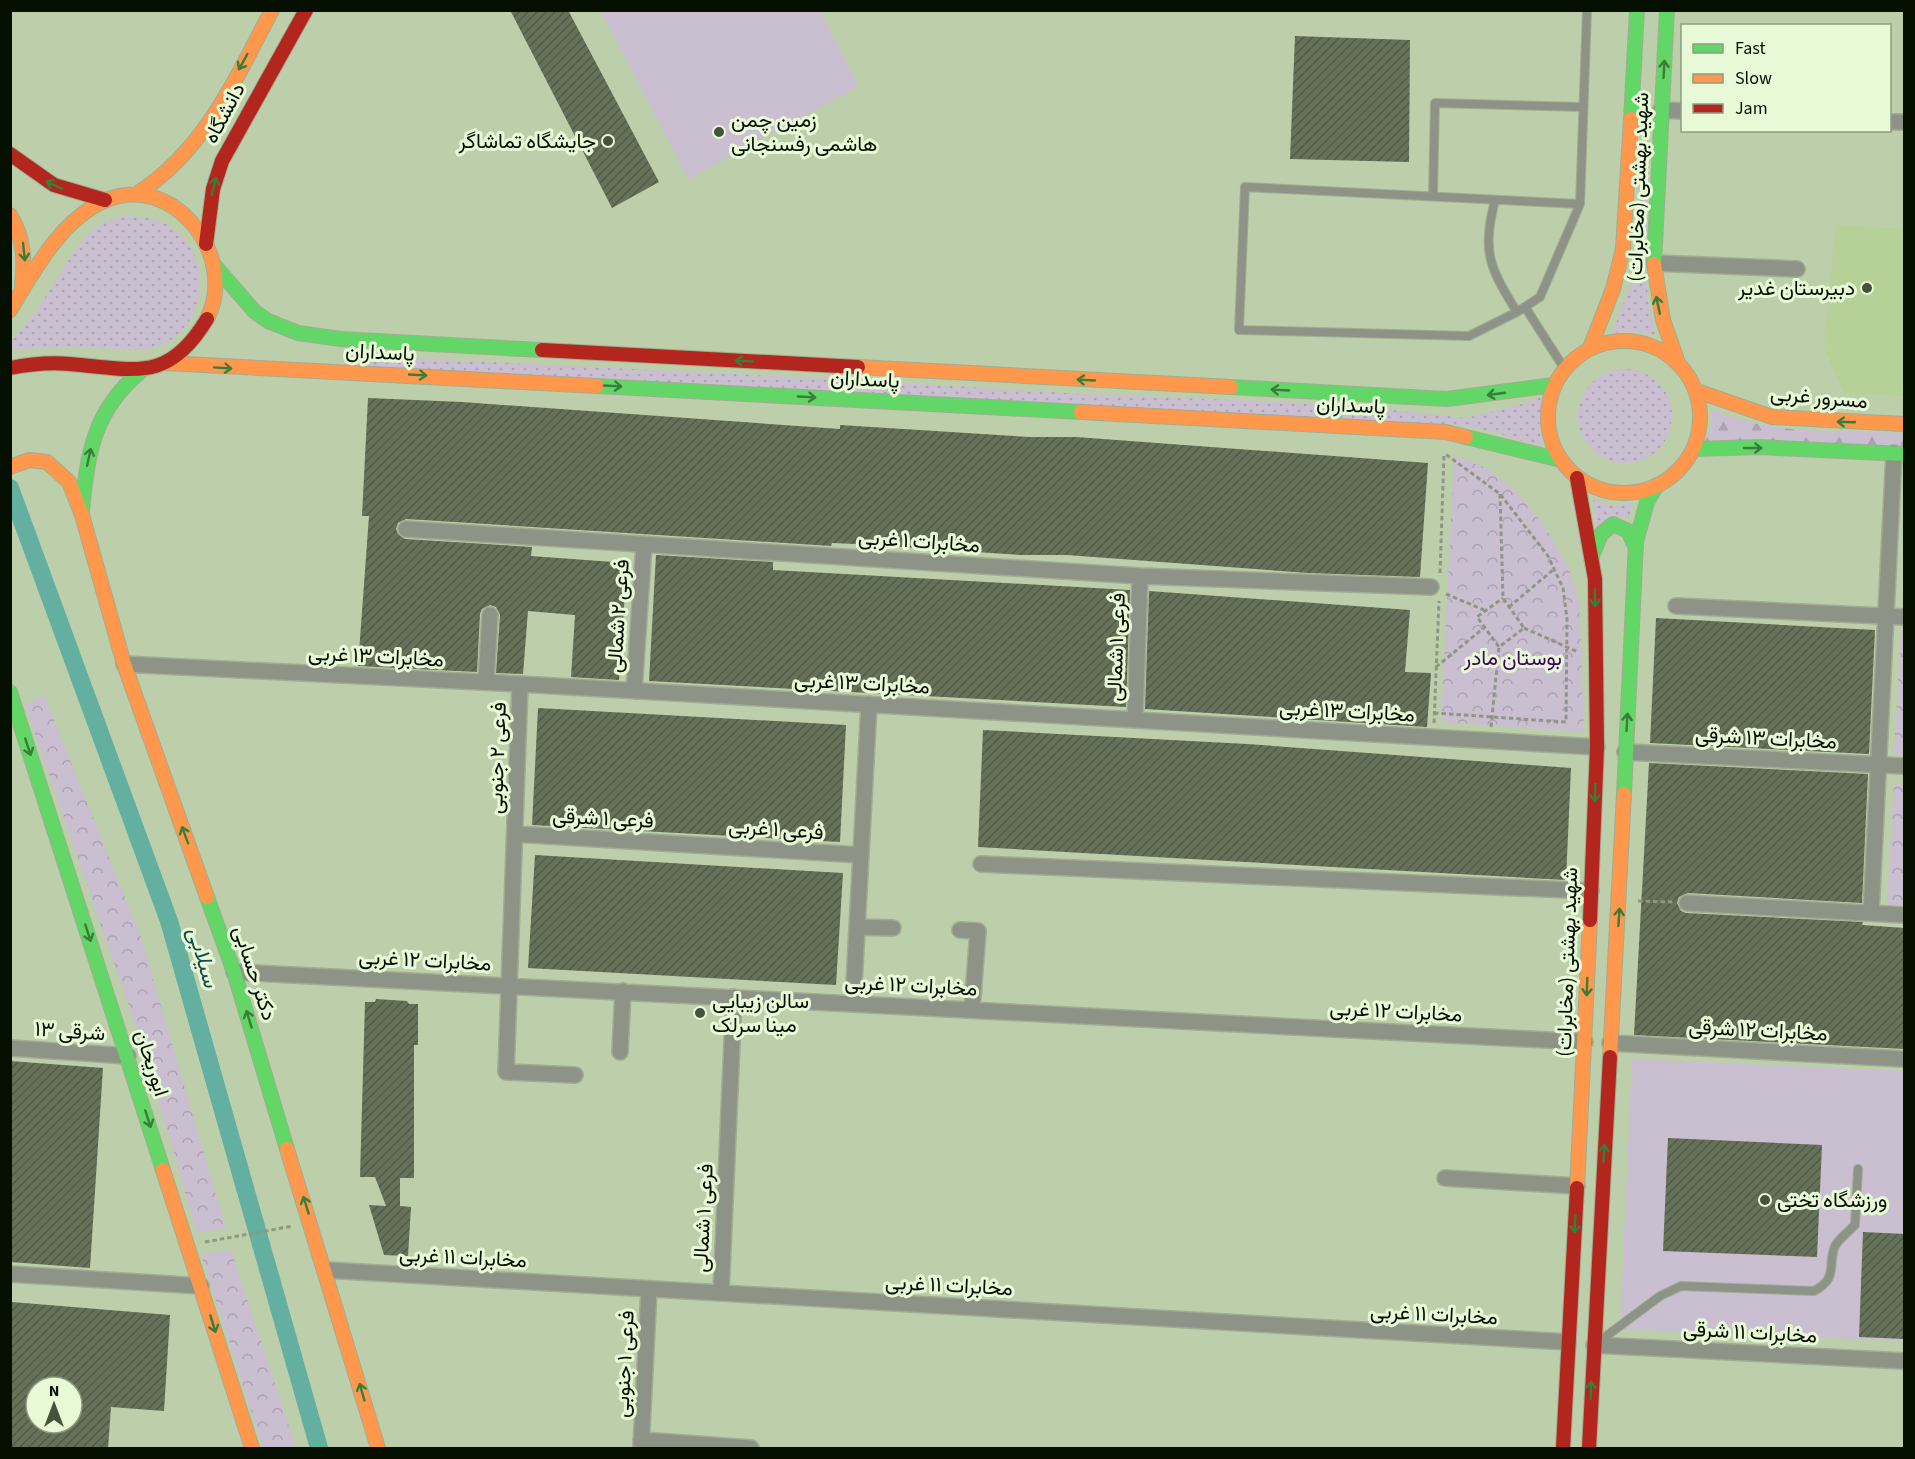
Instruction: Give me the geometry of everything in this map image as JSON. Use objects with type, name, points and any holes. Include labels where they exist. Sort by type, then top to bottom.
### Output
[{"type":"main road","name":"دانشگاه","points":[[138,193],[153,185],[181,163],[216,110],[272,10]]},
{"type":"main road","name":"دانشگاه","points":[[206,244],[213,189],[222,161],[306,10]]},
{"type":"main road","name":"شهید بهشتی (مخابرات)","points":[[1590,348],[1613,289],[1623,249],[1637,10]]},
{"type":"main road","name":"شهید بهشتی (مخابرات)","points":[[1667,10],[1654,263],[1655,291],[1663,327],[1677,360]]},
{"type":"main road","points":[[10,154],[45,182],[78,195],[105,200],[138,193],[158,197],[191,222],[206,244],[215,267],[217,281],[215,302],[209,316],[186,347],[165,363],[140,372],[126,382],[114,396],[98,426],[85,474],[82,515]]},
{"type":"main road","points":[[10,310],[57,239],[73,222],[105,200]]},
{"type":"main road","points":[[10,215],[23,244],[25,264],[21,291]]},
{"type":"main road","name":"پاسداران","points":[[215,267],[247,306],[279,329],[341,339],[1447,399],[1554,385]]},
{"type":"main road","points":[[1612,341],[1644,342],[1677,360],[1697,391],[1701,423],[1694,449],[1680,470],[1657,485],[1634,493],[1613,493],[1577,478],[1560,460],[1551,442],[1547,425],[1554,385],[1564,368],[1590,348],[1612,341]]},
{"type":"main road","points":[[10,368],[38,362],[140,372]]},
{"type":"main road","name":"پاسداران","points":[[165,363],[1446,432],[1560,460]]},
{"type":"main road","name":"مسرور غربی","points":[[1697,391],[1772,417],[1905,424]]},
{"type":"main road","points":[[1694,449],[1759,447],[1899,454]]},
{"type":"main road","points":[[10,467],[39,459],[57,470],[69,482],[82,515]]},
{"type":"main road","name":"شهید بهشتی (مخابرات)","points":[[1563,1449],[1585,1041],[1597,747],[1592,556],[1577,478]]},
{"type":"main road","points":[[1588,1449],[1610,1043],[1621,900],[1625,752],[1636,548],[1647,502],[1657,485]]},
{"type":"main road","name":"دکتر حسابی","points":[[82,515],[124,664],[234,972],[312,1223],[378,1449]]},
{"type":"main road","points":[[1592,556],[1601,534],[1613,524],[1628,531],[1636,548]]},
{"type":"main road","name":"ابوریحان","points":[[10,692],[189,1245],[252,1449]]},
{"type":"main road","points":[[1577,1186],[1602,1188]]},
{"type":"street","points":[[1661,110],[1681,111]]},
{"type":"street","points":[[1654,263],[1797,269]]},
{"type":"street","points":[[1871,913],[1886,616],[1899,454]]},
{"type":"street","name":"مخابرات ۱ غربی","points":[[406,530],[1140,576],[1431,587]]},
{"type":"street","name":"فرعی ۲ شمالی","points":[[634,691],[644,544]]},
{"type":"street","name":"فرعی ۱ شمالی","points":[[1135,720],[1140,576]]},
{"type":"street","points":[[1676,606],[1905,618]]},
{"type":"street","points":[[486,682],[490,615]]},
{"type":"street","name":"مخابرات ۱۳ غربی","points":[[124,664],[486,682],[1597,747]]},
{"type":"street","name":"فرعی ۲ جنوبی","points":[[520,684],[506,1072],[575,1075]]},
{"type":"street","points":[[853,1003],[869,704]]},
{"type":"street","name":"مخابرات ۱۳ شرقی","points":[[1625,752],[1905,766]]},
{"type":"street","name":"فرعی ۱ شرقی","points":[[515,834],[688,845]]},
{"type":"street","name":"فرعی ۱ غربی","points":[[688,845],[861,855]]},
{"type":"street","points":[[981,864],[1591,891]]},
{"type":"street","points":[[1687,903],[1905,915]]},
{"type":"street","points":[[857,927],[893,928]]},
{"type":"street","points":[[960,930],[978,931],[972,1010]]},
{"type":"street","name":"مخابرات ۱۲ غربی","points":[[234,972],[1585,1041]]},
{"type":"street","points":[[620,1052],[623,991]]},
{"type":"street","name":"فرعی ۱ شمالی","points":[[721,1293],[734,997]]},
{"type":"street","name":"مخابرات ۱۲ شرقی","points":[[1610,1043],[1905,1059]]},
{"type":"street","name":"۱۳ شرقی","points":[[10,1048],[128,1056]]},
{"type":"street","points":[[1445,1178],[1577,1186]]},
{"type":"street","name":"مخابرات ۱۱ غربی","points":[[326,1270],[1568,1342]]},
{"type":"street","points":[[10,1274],[201,1286]]},
{"type":"street","name":"فرعی ۱ جنوبی","points":[[641,1444],[649,1289]]},
{"type":"street","name":"مخابرات ۱۱ شرقی","points":[[1594,1345],[1905,1361]]},
{"type":"street","points":[[641,1444],[751,1449]]},
{"type":"lane","points":[[1580,204],[1433,195],[1245,188],[1239,330],[1469,336],[1517,312],[1540,297],[1580,204],[1587,10]]},
{"type":"lane","points":[[1433,195],[1435,103],[1583,107]]},
{"type":"lane","points":[[1495,200],[1487,232],[1493,274],[1517,312]]},
{"type":"lane","points":[[1525,307],[1564,368]]},
{"type":"lane","points":[[1594,1345],[1620,1329],[1660,1296],[1681,1286],[1814,1291],[1825,1285],[1833,1269],[1835,1246],[1855,1225],[1858,1169]]},
{"type":"path","points":[[1434,713],[1566,722],[1568,619],[1563,588],[1548,556],[1500,494],[1444,453]]},
{"type":"path","points":[[1500,494],[1503,598],[1524,628],[1567,645],[1596,662]]},
{"type":"path","points":[[1509,607],[1554,569]]},
{"type":"path","points":[[1431,587],[1485,611]]},
{"type":"path","points":[[1491,740],[1499,647],[1477,617],[1503,598]]},
{"type":"path","points":[[1436,667],[1485,627]]},
{"type":"path","points":[[1499,647],[1524,628]]},
{"type":"path","points":[[1621,900],[1687,903]]},
{"type":"path","points":[[189,1245],[312,1223]]},
{"type":"shaded area","name":"دبیرستان غدیر","points":[[1836,225],[1904,229],[1904,396],[1844,393],[1824,348]]},
{"type":"green space","name":"زمین چمن هاشمی رفسنجانی","points":[[601,11],[820,11],[859,86],[688,179]]},
{"type":"green space","points":[[1650,177],[1646,276],[1656,335],[1635,331],[1612,333],[1631,283],[1638,238],[1639,178]]},
{"type":"green space","points":[[124,216],[163,222],[184,238],[194,254],[199,272],[200,291],[195,310],[185,326],[171,339],[146,349],[41,347],[11,350],[11,342],[35,313],[84,237],[102,223]]},
{"type":"green space","points":[[345,355],[853,380],[1084,394],[1334,404],[1466,418],[1526,403],[1545,395],[1539,418],[1542,447],[1495,432],[1461,425],[345,368]]},
{"type":"green space","points":[[1616,369],[1634,369],[1659,382],[1669,398],[1672,416],[1669,434],[1659,450],[1634,463],[1616,463],[1591,450],[1578,425],[1578,407],[1591,382]]},
{"type":"green space","points":[[1712,409],[1735,418],[1782,428],[1904,433],[1904,446],[1705,442],[1712,423]]},
{"type":"green space","name":"بوستان مادر","points":[[1454,455],[1488,469],[1520,495],[1544,525],[1569,569],[1579,600],[1584,732],[1441,722]]},
{"type":"green space","points":[[1593,498],[1611,505],[1631,502],[1630,518],[1618,516],[1597,529]]},
{"type":"green space","points":[[1901,630],[1904,630],[1904,755],[1894,754]]},
{"type":"green space","points":[[44,695],[141,937],[226,1229],[197,1233],[142,1044],[25,705]]},
{"type":"green space","points":[[1894,784],[1904,785],[1904,906],[1887,905]]},
{"type":"green space","name":"ورزشگاه تختی","points":[[1632,1059],[1904,1071],[1904,1341],[1620,1329]]},
{"type":"green space","points":[[231,1250],[296,1448],[263,1448],[201,1254]]},
{"type":"building","points":[[510,10],[568,10],[659,182],[612,208]]},
{"type":"building","points":[[1295,36],[1410,40],[1409,162],[1290,159]]},
{"type":"building","points":[[368,398],[462,402],[840,429],[840,425],[1029,437],[1076,437],[1428,463],[1420,577],[1308,573],[1067,555],[1020,555],[832,543],[831,546],[406,519],[398,523],[396,529],[398,534],[405,539],[532,547],[531,556],[627,563],[619,680],[571,677],[575,615],[528,611],[523,674],[496,673],[500,615],[496,607],[490,605],[482,609],[480,614],[477,672],[358,666],[369,516],[362,516]]},
{"type":"building","points":[[656,555],[773,562],[773,570],[1130,590],[1126,707],[649,681]]},
{"type":"building","points":[[1149,591],[1410,610],[1405,672],[1431,673],[1427,727],[1145,709]]},
{"type":"building","points":[[1656,618],[1875,630],[1869,754],[1650,743]]},
{"type":"building","points":[[538,708],[846,725],[840,842],[532,825]]},
{"type":"building","points":[[983,730],[1247,744],[1571,768],[1566,880],[978,847]]},
{"type":"building","points":[[1649,763],[1868,774],[1862,903],[1688,893],[1679,897],[1677,903],[1681,911],[1686,913],[1863,922],[1862,925],[1905,928],[1905,1049],[1634,1035]]},
{"type":"building","points":[[535,855],[843,873],[836,985],[528,968]]},
{"type":"building","points":[[376,999],[418,1004],[418,1045],[414,1045],[414,1178],[400,1178],[400,1206],[411,1207],[408,1256],[384,1255],[369,1205],[386,1206],[375,1177],[360,1177],[365,1002],[375,1002]]},
{"type":"building","points":[[10,1061],[103,1068],[90,1268],[10,1262]]},
{"type":"building","points":[[1668,1138],[1822,1145],[1817,1257],[1663,1251]]},
{"type":"building","points":[[1863,1232],[1905,1234],[1905,1339],[1859,1337]]},
{"type":"building","points":[[12,1302],[170,1315],[164,1411],[111,1407],[108,1449],[10,1449]]},
{"type":"waterway","name":"سیلابی","points":[[10,488],[169,921],[319,1448]]},
{"type":"traffic: fast","points":[[1631,119],[1637,10]]},
{"type":"traffic: fast","points":[[1654,264],[1667,10]]},
{"type":"traffic: fast","points":[[215,266],[255,312],[268,321],[298,333],[341,339],[542,350]]},
{"type":"traffic: fast","points":[[82,511],[90,452],[96,434],[112,402],[140,372]]},
{"type":"traffic: fast","points":[[1231,387],[1447,399],[1554,385]]},
{"type":"traffic: fast","points":[[597,386],[1081,412]]},
{"type":"traffic: fast","points":[[1466,437],[1561,460]]},
{"type":"traffic: fast","points":[[1694,449],[1759,447],[1904,454]]},
{"type":"traffic: fast","points":[[1624,794],[1636,542],[1647,502],[1657,485]]},
{"type":"traffic: fast","points":[[1592,556],[1601,534],[1613,524],[1628,531],[1636,548]]},
{"type":"traffic: fast","points":[[10,692],[163,1170]]},
{"type":"traffic: fast","points":[[207,897],[234,972],[287,1149]]},
{"type":"traffic: slow","points":[[138,193],[162,176],[182,156],[217,111],[272,10]]},
{"type":"traffic: slow","points":[[1590,348],[1613,289],[1623,249],[1631,119]]},
{"type":"traffic: slow","points":[[10,310],[50,248],[74,221],[104,201],[130,195],[154,198],[175,208],[193,225],[207,246],[214,270],[215,295],[207,319]]},
{"type":"traffic: slow","points":[[10,215],[18,232],[22,249],[22,286]]},
{"type":"traffic: slow","points":[[1654,264],[1663,320],[1677,360]]},
{"type":"traffic: slow","points":[[1624,341],[1653,346],[1678,363],[1695,388],[1700,417],[1695,446],[1678,471],[1653,488],[1624,493],[1595,488],[1570,471],[1553,446],[1548,417],[1553,388],[1570,363],[1595,346],[1624,341]]},
{"type":"traffic: slow","points":[[165,363],[597,386]]},
{"type":"traffic: slow","points":[[858,367],[1231,387]]},
{"type":"traffic: slow","points":[[1697,391],[1772,417],[1904,424]]},
{"type":"traffic: slow","points":[[1081,412],[1446,432],[1466,437]]},
{"type":"traffic: slow","points":[[10,467],[29,460],[47,462],[69,482],[82,515],[124,664],[207,897]]},
{"type":"traffic: slow","points":[[1610,1057],[1624,794]]},
{"type":"traffic: slow","points":[[1577,1188],[1590,920]]},
{"type":"traffic: slow","points":[[287,1149],[378,1448]]},
{"type":"traffic: slow","points":[[163,1170],[252,1448]]},
{"type":"traffic: jam","points":[[206,244],[213,189],[222,161],[306,10]]},
{"type":"traffic: jam","points":[[10,154],[54,185],[105,200]]},
{"type":"traffic: jam","points":[[10,368],[55,363],[131,369],[148,368],[163,363],[178,354],[193,340],[207,319]]},
{"type":"traffic: jam","points":[[542,350],[858,367]]},
{"type":"traffic: jam","points":[[1577,478],[1595,579],[1597,747],[1590,920]]},
{"type":"traffic: jam","points":[[1589,1448],[1610,1057]]},
{"type":"traffic: jam","points":[[1563,1448],[1577,1188]]},
{"type":"place","name":"زمین چمن هاشمی رفسنجانی","points":[[719,132]]},
{"type":"place","name":"جایشگاه تماشاگر","points":[[608,141]]},
{"type":"place","name":"دبیرستان غدیر","points":[[1867,288]]},
{"type":"place","name":"سالن زیبایی مینا سرلک","points":[[700,1013]]},
{"type":"place","name":"ورزشگاه تختی","points":[[1765,1200]]}]
